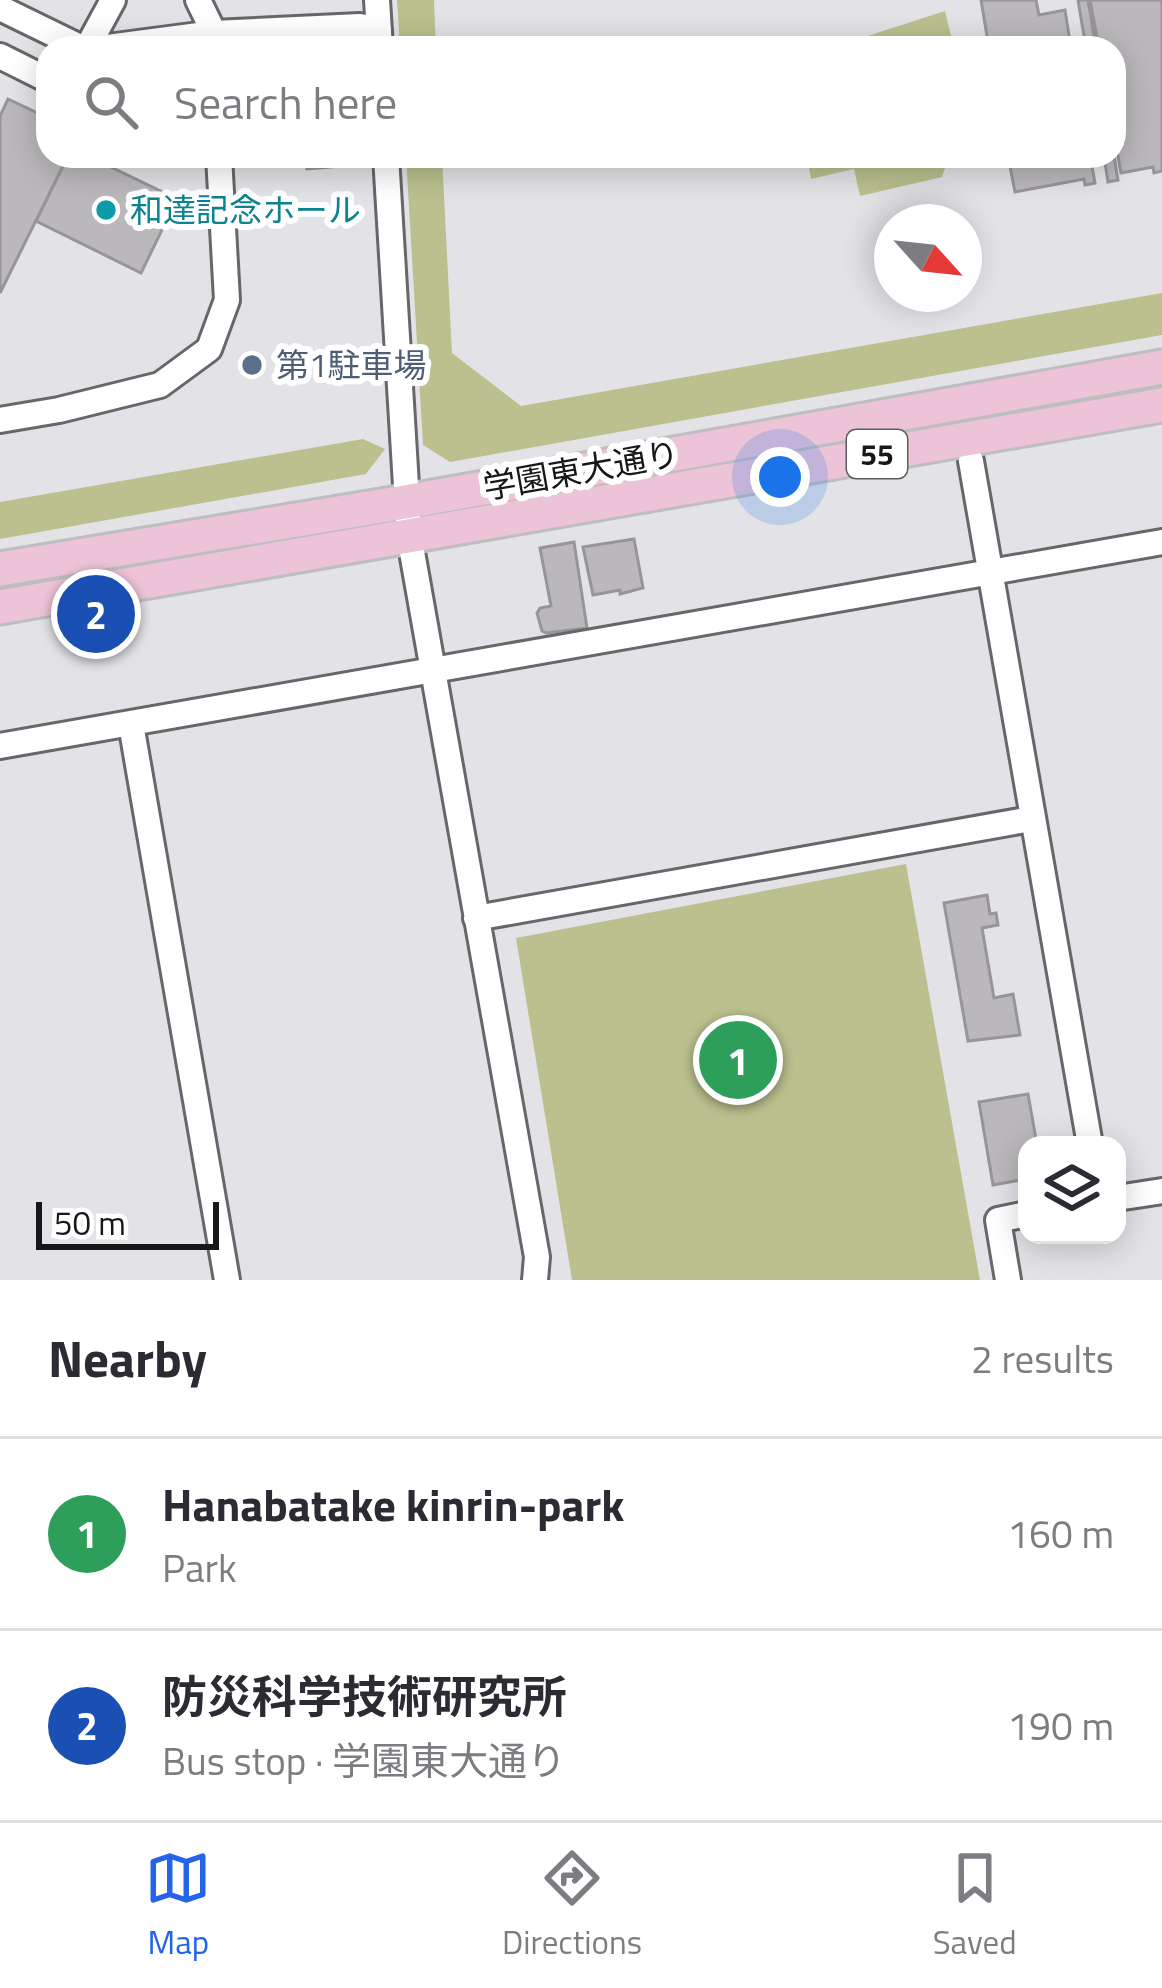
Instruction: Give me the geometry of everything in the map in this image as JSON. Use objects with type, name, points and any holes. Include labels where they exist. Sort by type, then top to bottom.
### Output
[{"type":"main road","name":"学園東大通り","points":[[0,608],[407,518],[1162,367]]},
{"type":"main road","name":"学園東大通り","points":[[0,569],[407,518],[1162,405]]},
{"type":"street","points":[[92,36],[113,0]]},
{"type":"street","points":[[198,0],[212,36]]},
{"type":"street","points":[[377,0],[379,36]]},
{"type":"street","points":[[0,4],[62,36]]},
{"type":"street","points":[[256,36],[360,26],[375,36]]},
{"type":"street","points":[[0,56],[36,74]]},
{"type":"street","points":[[0,420],[160,386],[209,350],[227,300],[220,168]]},
{"type":"street","points":[[387,168],[407,518],[537,1257],[535,1280]]},
{"type":"street","points":[[971,461],[1088,1136]]},
{"type":"street","points":[[0,746],[1162,542]]},
{"type":"street","points":[[130,724],[227,1280]]},
{"type":"street","points":[[476,918],[1031,819]]},
{"type":"street","points":[[1126,1196],[1162,1190]]},
{"type":"street","points":[[1008,1280],[998,1220],[1018,1216]]},
{"type":"green space","points":[[397,0],[434,0],[436,36],[399,36]]},
{"type":"green space","points":[[945,11],[951,36],[868,36]]},
{"type":"green space","points":[[407,168],[443,168],[452,353],[521,406],[1162,293],[1162,335],[450,462],[423,445]]},
{"type":"green space","points":[[809,168],[945,168],[942,177],[860,196],[854,169],[811,179]]},
{"type":"green space","points":[[363,439],[385,449],[366,474],[0,539],[0,502]]},
{"type":"green space","points":[[906,864],[980,1280],[572,1280],[516,938]]},
{"type":"building","points":[[981,0],[1036,0],[1039,15],[1065,10],[1069,36],[987,36]]},
{"type":"building","points":[[1078,0],[1088,0],[1094,36],[1084,36]]},
{"type":"building","points":[[1090,0],[1162,0],[1162,171],[1154,173],[1153,167],[1121,173],[1120,168],[1126,168],[1126,36],[1097,36]]},
{"type":"building","points":[[8,99],[36,112],[36,168],[62,168],[0,293],[0,116]]},
{"type":"building","name":"和達記念ホール","points":[[62,168],[113,168],[177,199],[141,273],[36,221]]},
{"type":"building","points":[[1010,168],[1092,168],[1095,183],[1085,185],[1084,179],[1015,192]]},
{"type":"building","points":[[1106,168],[1116,168],[1118,180],[1108,182]]},
{"type":"building","points":[[634,539],[643,588],[593,595],[583,547]]},
{"type":"building","points":[[574,542],[587,628],[546,633],[537,613],[551,606],[540,548]]},
{"type":"building","points":[[987,895],[990,914],[996,913],[998,925],[982,928],[994,998],[1013,994],[1020,1035],[968,1041],[944,903]]},
{"type":"building","points":[[1028,1094],[1035,1136],[1018,1136],[1018,1181],[993,1185],[979,1102]]},
{"type":"place","name":"和達記念ホール","points":[[106,210]]},
{"type":"place","name":"第1駐車場","points":[[252,365]]},
{"type":"place","name":"防災科学技術研究所","points":[[96,614]]},
{"type":"place","name":"Hanabatake kinrin-park","points":[[738,1060]]}]
